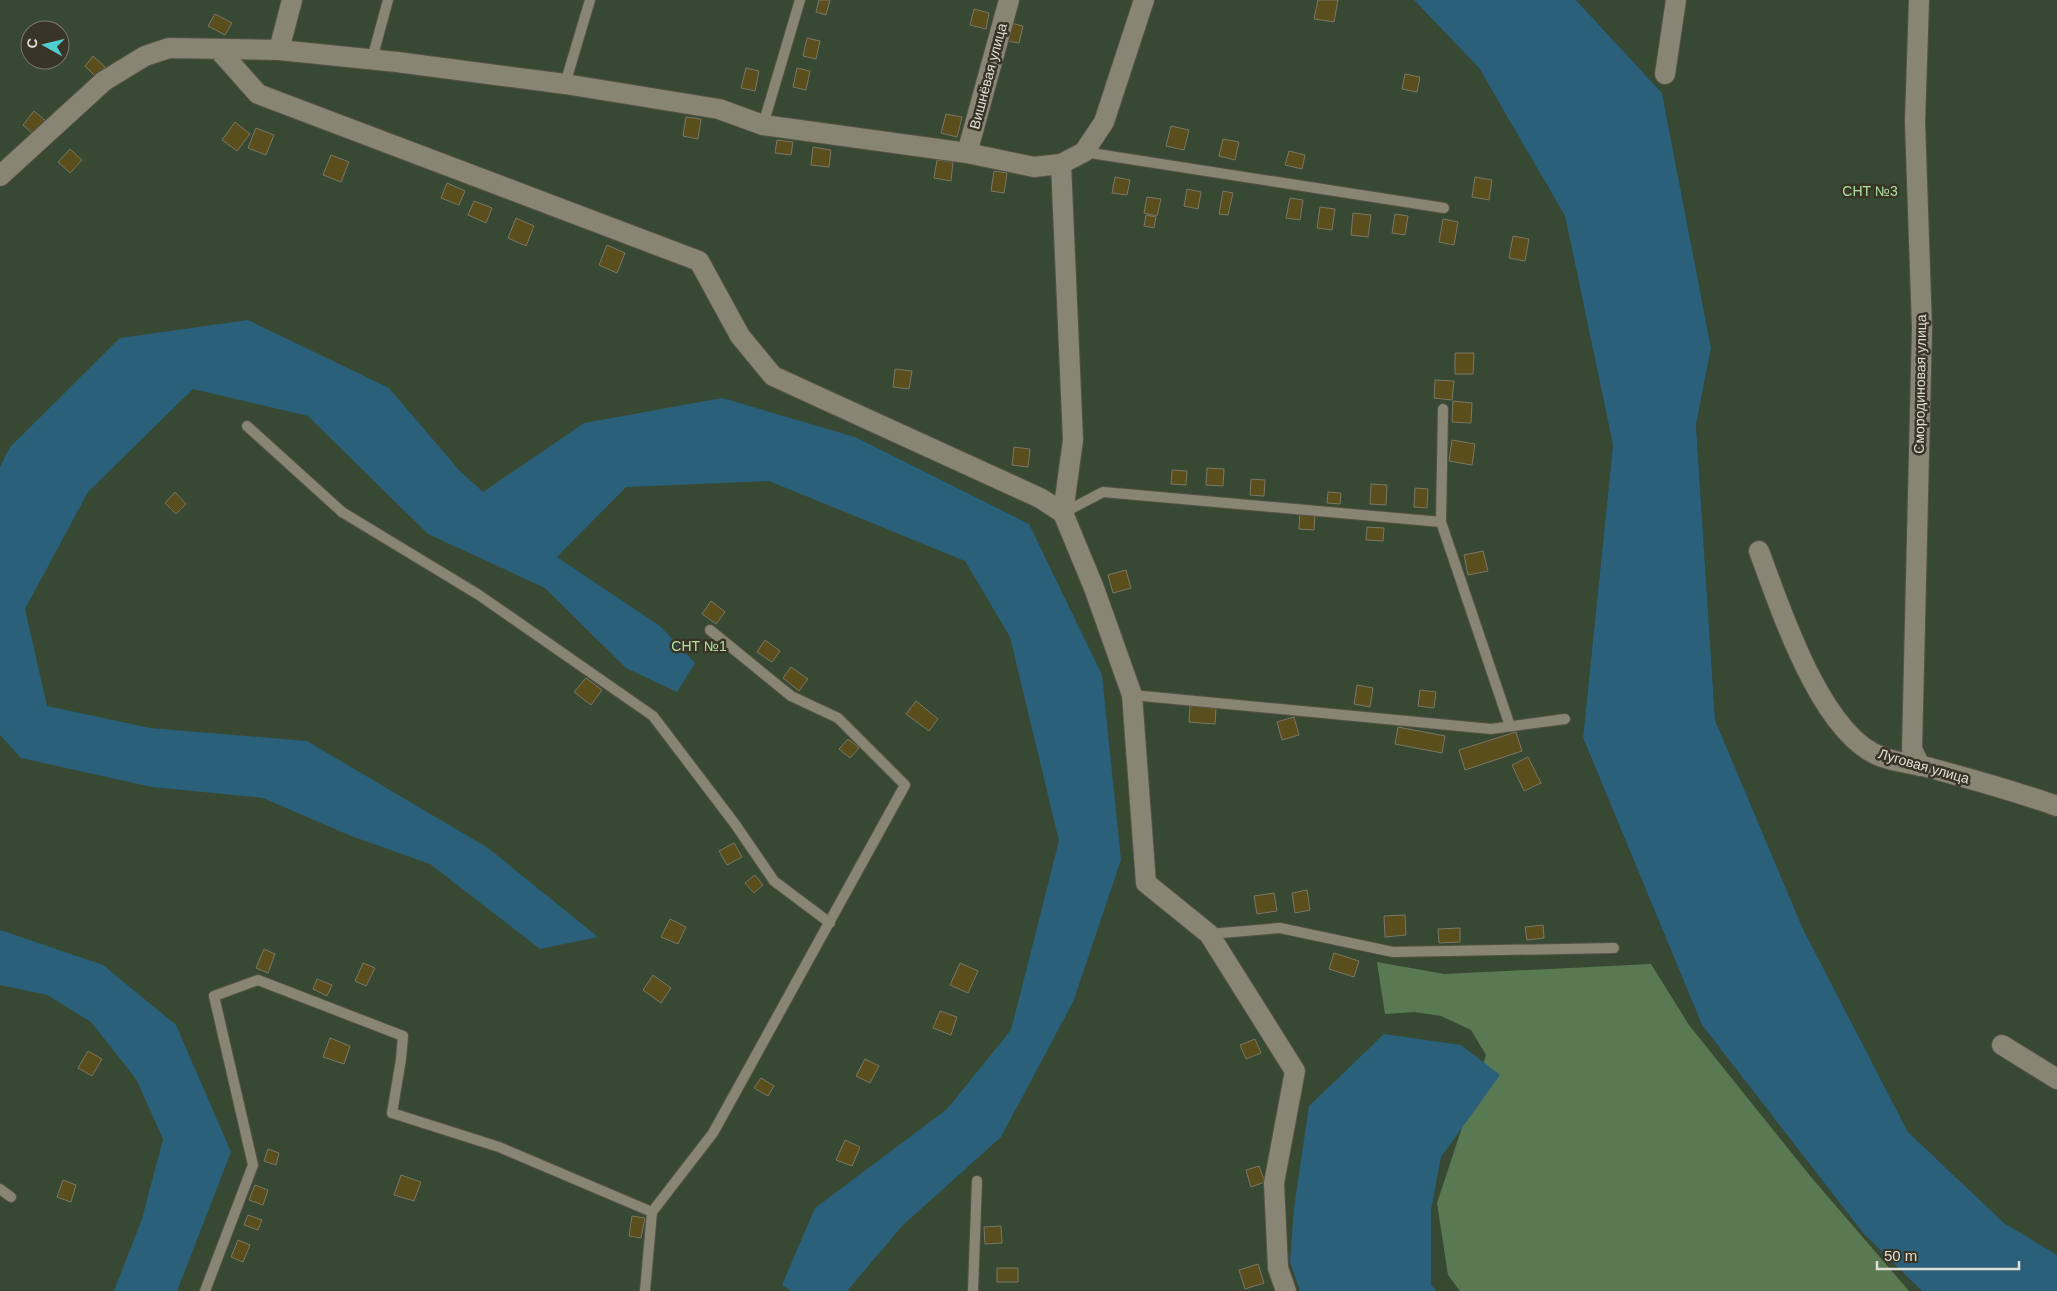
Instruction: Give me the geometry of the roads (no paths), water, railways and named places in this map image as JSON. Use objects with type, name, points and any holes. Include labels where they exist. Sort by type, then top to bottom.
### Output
[{"type":"street","points":[[279,50],[292,0]]},
{"type":"street","name":"Вишнёвая улица","points":[[967,153],[1009,0]]},
{"type":"street","points":[[0,176],[104,81],[145,56],[169,48],[279,50],[372,59],[565,84],[719,108],[764,125],[967,153],[1034,167],[1061,164],[1084,152],[1104,122],[1144,0]]},
{"type":"street","points":[[1665,74],[1676,0]]},
{"type":"street","name":"Смородиновая улица","points":[[1919,0],[1916,122],[1922,328],[1912,749],[1920,766]]},
{"type":"street","points":[[219,50],[258,94],[700,261],[740,336],[773,376],[1040,498],[1063,513]]},
{"type":"street","points":[[1061,164],[1073,440],[1063,513],[1094,588],[1132,695],[1146,883],[1210,934],[1295,1071],[1274,1183],[1278,1268],[1286,1291]]},
{"type":"street","name":"Луговая улица","points":[[1759,551],[1798,653],[1818,694],[1853,740],[1881,757],[1920,766],[2057,806]]},
{"type":"street","points":[[2002,1045],[2057,1079]]},
{"type":"lane","points":[[372,59],[388,0]]},
{"type":"lane","points":[[565,84],[590,0]]},
{"type":"lane","points":[[764,125],[800,0]]},
{"type":"lane","points":[[1084,152],[1444,208]]},
{"type":"lane","points":[[1443,409],[1442,522],[1510,726]]},
{"type":"lane","points":[[247,426],[342,512],[478,595],[653,716],[735,824],[774,882],[830,923]]},
{"type":"lane","points":[[1063,513],[1103,492],[1442,522]]},
{"type":"lane","points":[[645,1291],[652,1212],[713,1133],[905,785],[838,718],[791,696],[710,630]]},
{"type":"lane","points":[[1132,695],[1491,729],[1566,719]]},
{"type":"lane","points":[[1210,934],[1280,928],[1392,952],[1614,948]]},
{"type":"lane","points":[[205,1291],[253,1165],[214,996],[258,980],[403,1036],[402,1059],[392,1113],[499,1147],[652,1212]]},
{"type":"lane","points":[[973,1291],[976,1181]]},
{"type":"lane","points":[[0,1190],[11,1197]]},
{"type":"water","points":[[1414,0],[1576,0],[1662,93],[1711,348],[1696,425],[1715,720],[1803,929],[1908,1132],[2004,1223],[2057,1255],[2057,1291],[1922,1291],[1863,1233],[1702,1025],[1583,738],[1613,445],[1565,216],[1479,68]]},
{"type":"water","points":[[248,320],[389,388],[459,470],[483,492],[584,423],[722,398],[855,437],[1029,524],[1102,675],[1121,860],[1073,1002],[1001,1137],[903,1225],[847,1291],[791,1291],[782,1285],[815,1208],[947,1109],[1011,1030],[1059,841],[1010,637],[965,561],[769,481],[626,487],[557,557],[660,626],[695,663],[677,692],[626,668],[545,588],[428,534],[308,416],[193,389],[88,492],[25,609],[47,706],[150,728],[307,741],[488,848],[598,937],[540,949],[430,864],[351,836],[263,798],[152,787],[21,758],[0,735],[0,467],[10,447],[120,338]]},
{"type":"water","points":[[0,930],[103,965],[176,1025],[231,1152],[177,1291],[114,1291],[142,1219],[163,1139],[136,1079],[91,1022],[47,995],[0,985]]},
{"type":"water","points":[[1384,1034],[1461,1045],[1500,1075],[1441,1157],[1431,1210],[1431,1285],[1437,1291],[1300,1291],[1290,1262],[1294,1208],[1309,1106]]},
{"type":"park label","name":"СНТ №3","points":[[1870,191]]},
{"type":"park label","name":"СНТ №1","points":[[699,646]]}]
